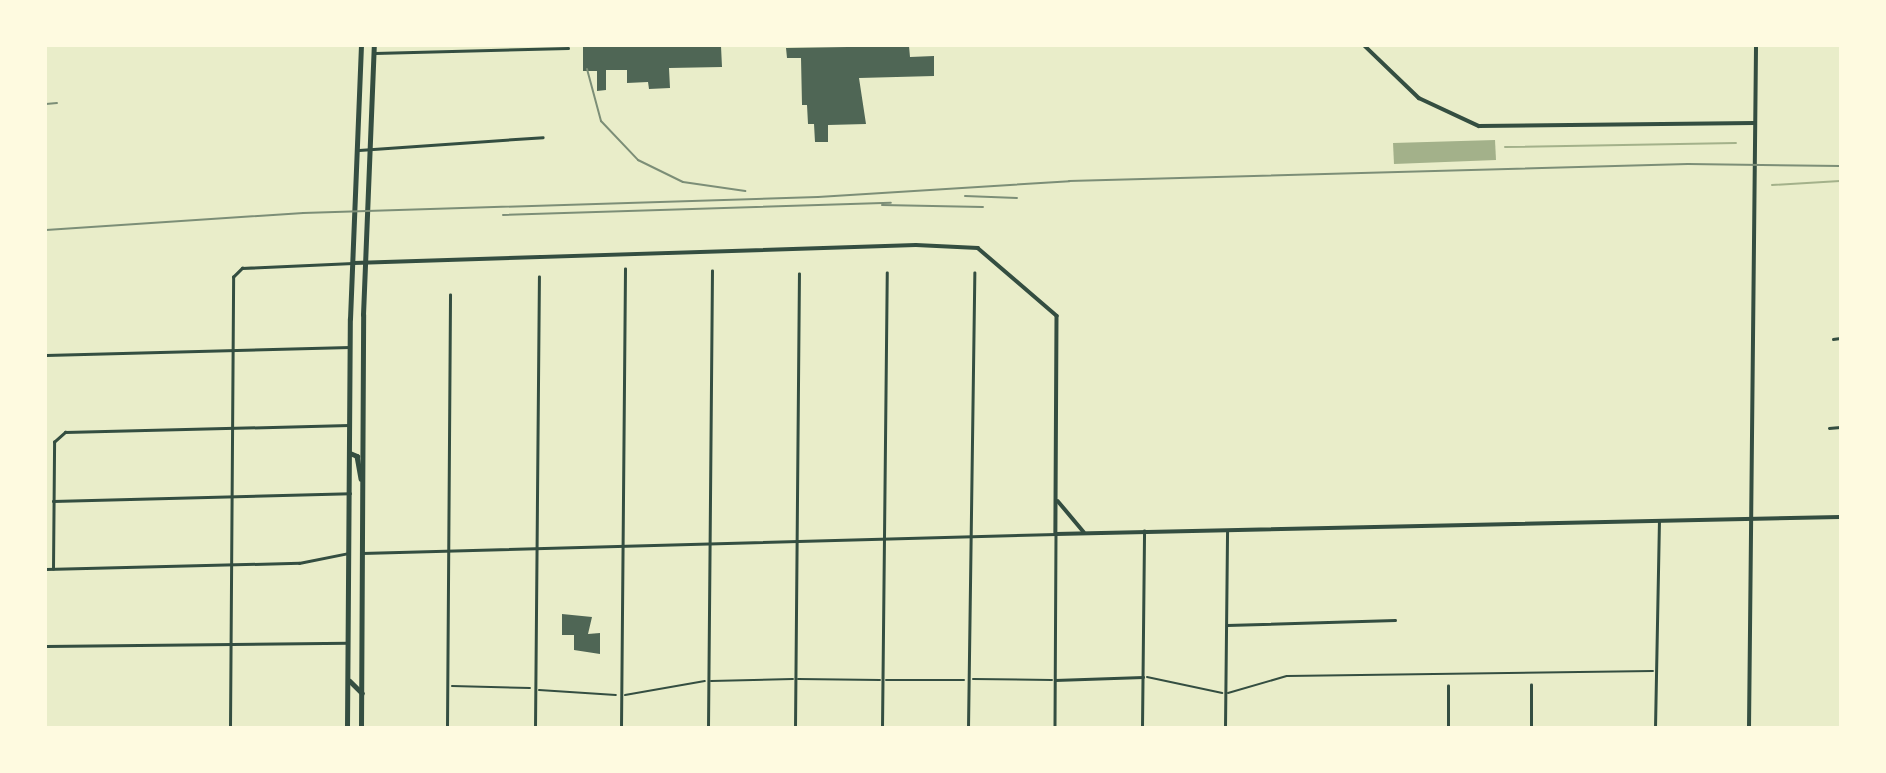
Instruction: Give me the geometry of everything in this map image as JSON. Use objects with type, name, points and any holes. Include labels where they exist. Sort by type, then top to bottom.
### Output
[{"type":"main road","points":[[347,727],[350,347],[361,46]]},
{"type":"main road","points":[[361,727],[362,483],[374,46]]},
{"type":"main road","points":[[350,453],[357,456],[362,483]]},
{"type":"main road","points":[[348,677],[362,693]]},
{"type":"main road","points":[[347,710],[361,720]]},
{"type":"street","points":[[425,46],[425,52]]},
{"type":"street","points":[[1365,46],[1419,98],[1479,126],[1754,123]]},
{"type":"street","points":[[1749,727],[1756,46]]},
{"type":"street","points":[[374,53],[568,48]]},
{"type":"street","points":[[359,150],[543,137]]},
{"type":"street","points":[[230,727],[232,349],[237,271],[354,263],[954,244],[986,252],[1049,304],[1059,324],[1055,727]]},
{"type":"street","points":[[621,727],[625,269]]},
{"type":"street","points":[[708,727],[712,271]]},
{"type":"street","points":[[968,727],[974,272]]},
{"type":"street","points":[[795,727],[799,274]]},
{"type":"street","points":[[882,727],[887,274]]},
{"type":"street","points":[[535,727],[539,276]]},
{"type":"street","points":[[447,727],[450,295]]},
{"type":"street","points":[[1833,339],[1840,338]]},
{"type":"street","points":[[46,355],[350,347]]},
{"type":"street","points":[[53,569],[53,501],[58,435],[349,425]]},
{"type":"street","points":[[1829,428],[1840,427]]},
{"type":"street","points":[[53,501],[350,493]]},
{"type":"street","points":[[1057,500],[1085,533]]},
{"type":"street","points":[[362,553],[1144,531],[1840,517]]},
{"type":"street","points":[[1655,727],[1659,522]]},
{"type":"street","points":[[1225,727],[1227,529]]},
{"type":"street","points":[[1142,727],[1144,531]]},
{"type":"street","points":[[46,569],[299,563],[349,553]]},
{"type":"street","points":[[1226,625],[1395,620]]},
{"type":"street","points":[[46,646],[348,643]]},
{"type":"street","points":[[1055,680],[1143,677]]},
{"type":"street","points":[[1531,685],[1531,727]]},
{"type":"street","points":[[1448,686],[1448,727]]},
{"type":"path","points":[[1143,677],[1226,693],[1287,676],[1656,671]]},
{"type":"path","points":[[447,686],[622,695],[708,681],[1055,680]]},
{"type":"shaded area","points":[[1495,140],[1496,160],[1394,164],[1393,143]]},
{"type":"building","points":[[583,46],[721,46],[722,67],[669,68],[670,88],[649,89],[648,82],[627,83],[627,70],[606,70],[606,90],[597,91],[597,71],[583,71]]},
{"type":"building","points":[[909,46],[910,57],[934,56],[934,76],[859,78],[866,124],[828,125],[828,142],[815,142],[814,124],[808,124],[807,105],[802,105],[801,58],[787,58],[786,48]]},
{"type":"building","points":[[562,614],[592,617],[588,634],[600,633],[600,654],[574,650],[574,635],[562,635]]},
{"type":"waterway","points":[[1505,147],[1736,143]]},
{"type":"waterway","points":[[1772,185],[1840,181]]},
{"type":"railway","points":[[587,69],[601,121],[638,160],[683,182],[745,191]]},
{"type":"railway","points":[[46,104],[57,103]]},
{"type":"railway","points":[[46,230],[303,213],[818,197],[1069,181],[1688,164],[1840,166]]},
{"type":"railway","points":[[965,196],[1017,198]]},
{"type":"railway","points":[[503,215],[891,203]]},
{"type":"railway","points":[[882,205],[983,207]]}]
